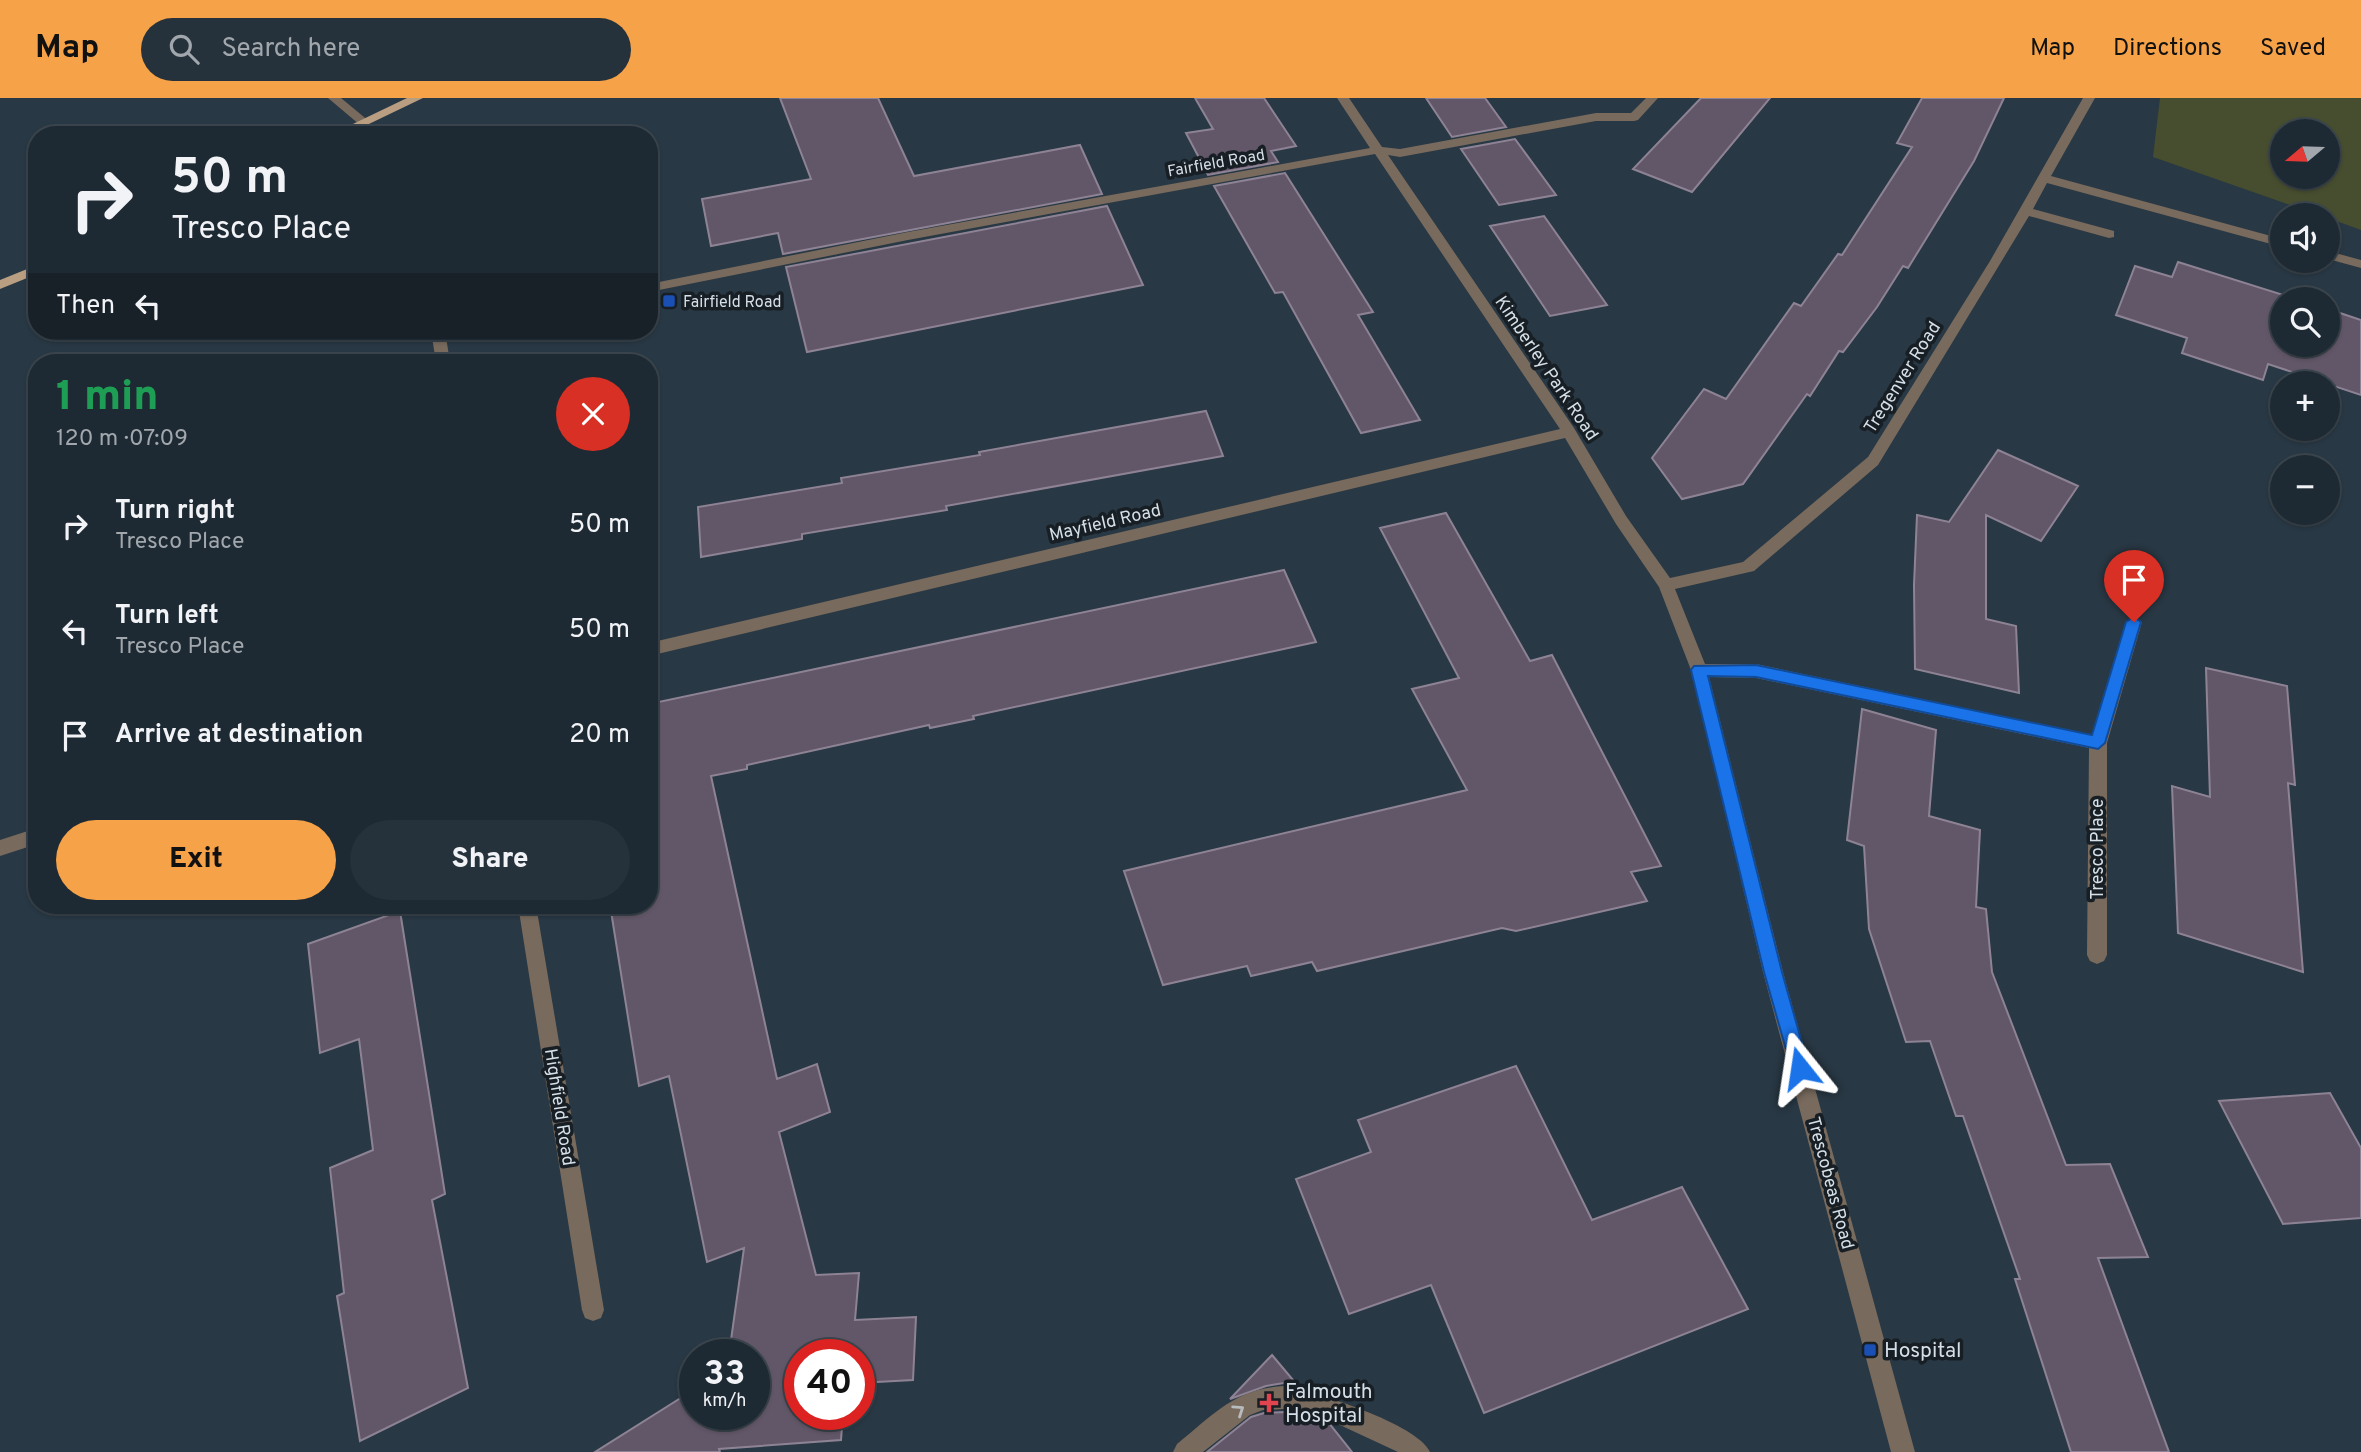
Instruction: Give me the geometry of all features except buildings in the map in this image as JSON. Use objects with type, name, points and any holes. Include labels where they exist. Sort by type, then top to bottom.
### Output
[{"type":"main road","points":[[355,126],[417,98]]},
{"type":"main road","points":[[0,285],[28,273]]},
{"type":"street","points":[[334,98],[364,122]]},
{"type":"street","name":"Kimberley Park Road","points":[[1343,98],[1569,432],[1621,520],[1665,585],[1699,670]]},
{"type":"street","name":"Fairfield Road","points":[[658,286],[908,236],[1377,150],[1400,153],[1596,117],[1634,117],[1652,98]]},
{"type":"street","name":"Tregenver Road","points":[[1665,585],[1748,567],[1873,461],[2025,211],[2089,98]]},
{"type":"street","points":[[2044,178],[2270,240]]},
{"type":"street","points":[[2025,211],[2109,234]]},
{"type":"street","points":[[2340,258],[2361,264]]},
{"type":"street","name":"Mayfield Road","points":[[658,648],[1569,432]]},
{"type":"street","name":"Tresco Place","points":[[2097,955],[2098,743],[2134,622]]},
{"type":"street","points":[[1699,670],[1756,671],[2098,743]]},
{"type":"street","name":"Trescobeas Road","points":[[1699,670],[1773,972],[1903,1452]]},
{"type":"street","points":[[0,848],[28,839]]},
{"type":"street","name":"Highfield Road","points":[[528,914],[593,1310]]},
{"type":"street","points":[[1185,1452],[1244,1405],[1272,1397],[1317,1403],[1407,1444],[1418,1452]]},
{"type":"green space","points":[[2160,98],[2361,98],[2361,230],[2340,222],[2340,203],[2285,203],[2153,157]]},
{"type":"place","name":"Fairfield Road","points":[[669,301]]},
{"type":"place","name":"Hospital","points":[[1870,1350]]},
{"type":"place","name":"Falmouth Hospital","points":[[1269,1403]]},
{"type":"route","points":[[1800,1068],[1773,972],[1699,670],[1756,671],[2098,743],[2134,622]]}]
